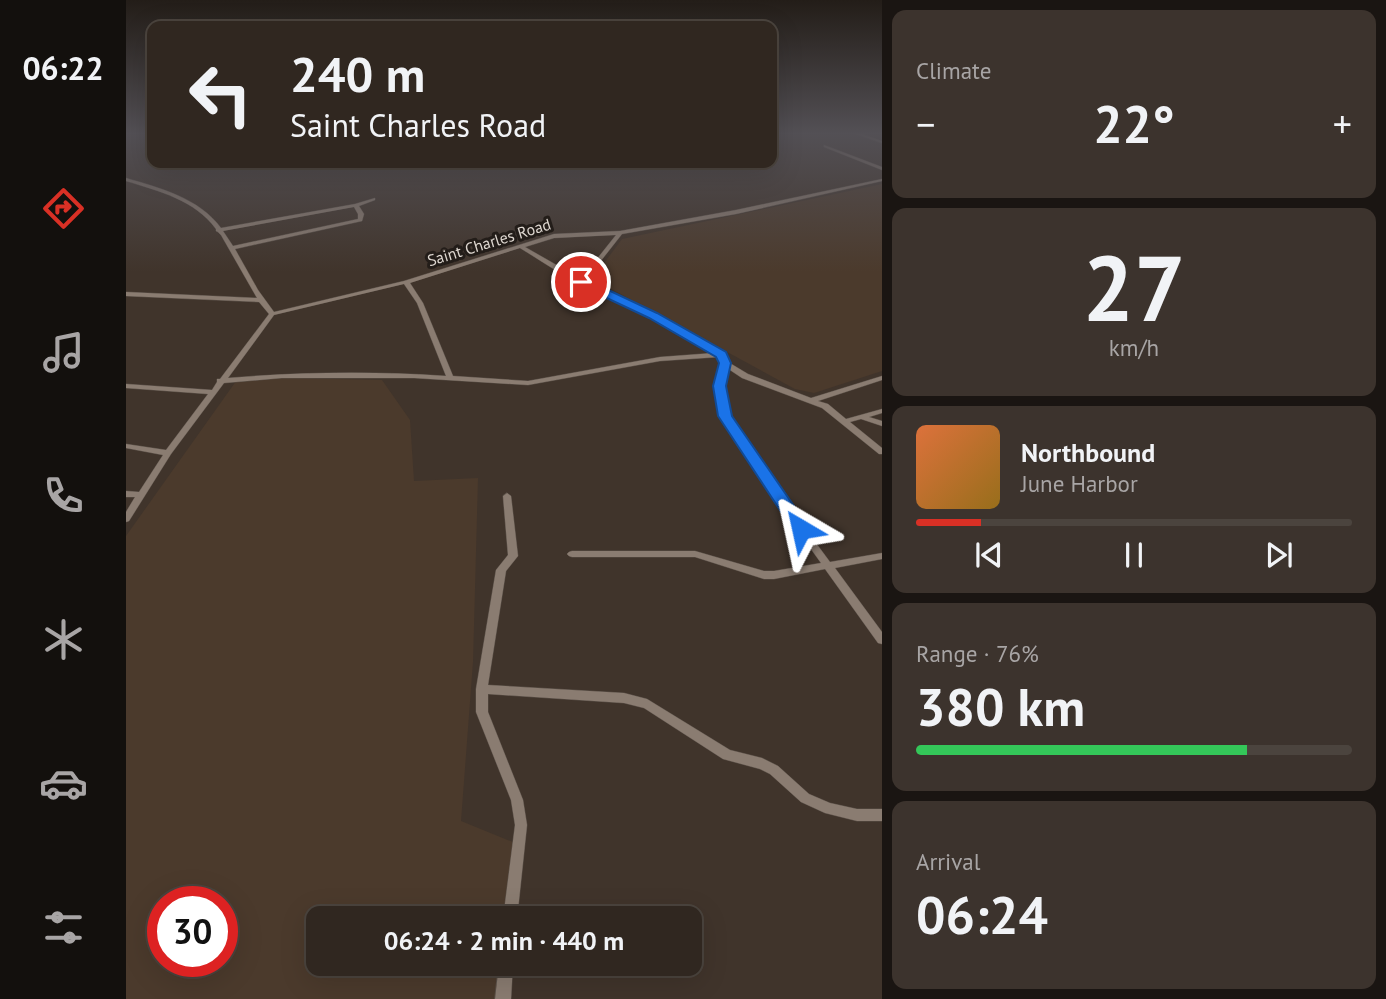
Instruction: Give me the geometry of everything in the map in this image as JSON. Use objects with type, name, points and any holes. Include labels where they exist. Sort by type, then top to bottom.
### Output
[{"type":"street","points":[[126,180],[191,204],[208,215],[260,300],[272,314],[168,453],[126,519]]},
{"type":"street","name":"Saint Charles Road","points":[[272,314],[406,282],[562,235],[620,233],[736,212],[882,180]]},
{"type":"street","points":[[218,230],[356,205],[373,199]]},
{"type":"street","points":[[230,248],[360,220],[361,214],[356,205]]},
{"type":"street","points":[[581,282],[620,233]]},
{"type":"street","points":[[522,247],[581,282],[653,315],[759,382],[813,400],[847,422],[882,452]]},
{"type":"street","points":[[406,282],[419,303],[450,378]]},
{"type":"street","points":[[126,294],[260,300]]},
{"type":"street","points":[[220,382],[282,376],[450,378],[531,383],[639,362],[723,359]]},
{"type":"street","points":[[723,359],[719,386],[725,416],[762,475],[882,640]]},
{"type":"street","points":[[813,400],[882,378]]},
{"type":"street","points":[[126,386],[214,392]]},
{"type":"street","points":[[847,422],[882,411]]},
{"type":"street","points":[[861,417],[882,424]]},
{"type":"street","points":[[126,446],[168,453]]},
{"type":"street","points":[[126,494],[141,495]]},
{"type":"street","points":[[507,496],[513,556],[501,570],[482,689],[482,712],[517,800],[521,825],[512,906]]},
{"type":"street","points":[[572,554],[695,554],[764,575],[882,556]]},
{"type":"street","points":[[482,689],[624,698],[647,704],[727,755],[774,770],[805,799],[829,809],[857,815],[882,816]]},
{"type":"street","points":[[503,999],[505,976]]},
{"type":"shaded area","points":[[882,184],[882,371],[814,393],[795,389],[604,285],[596,274],[622,239]]},
{"type":"shaded area","points":[[239,377],[382,380],[410,420],[414,481],[478,478],[473,662],[461,821],[525,847],[516,906],[306,906],[306,976],[505,976],[502,999],[126,999],[126,536]]},
{"type":"route","points":[[581,282],[653,315],[721,355],[725,363],[719,386],[725,416],[762,475],[801,529]]}]
